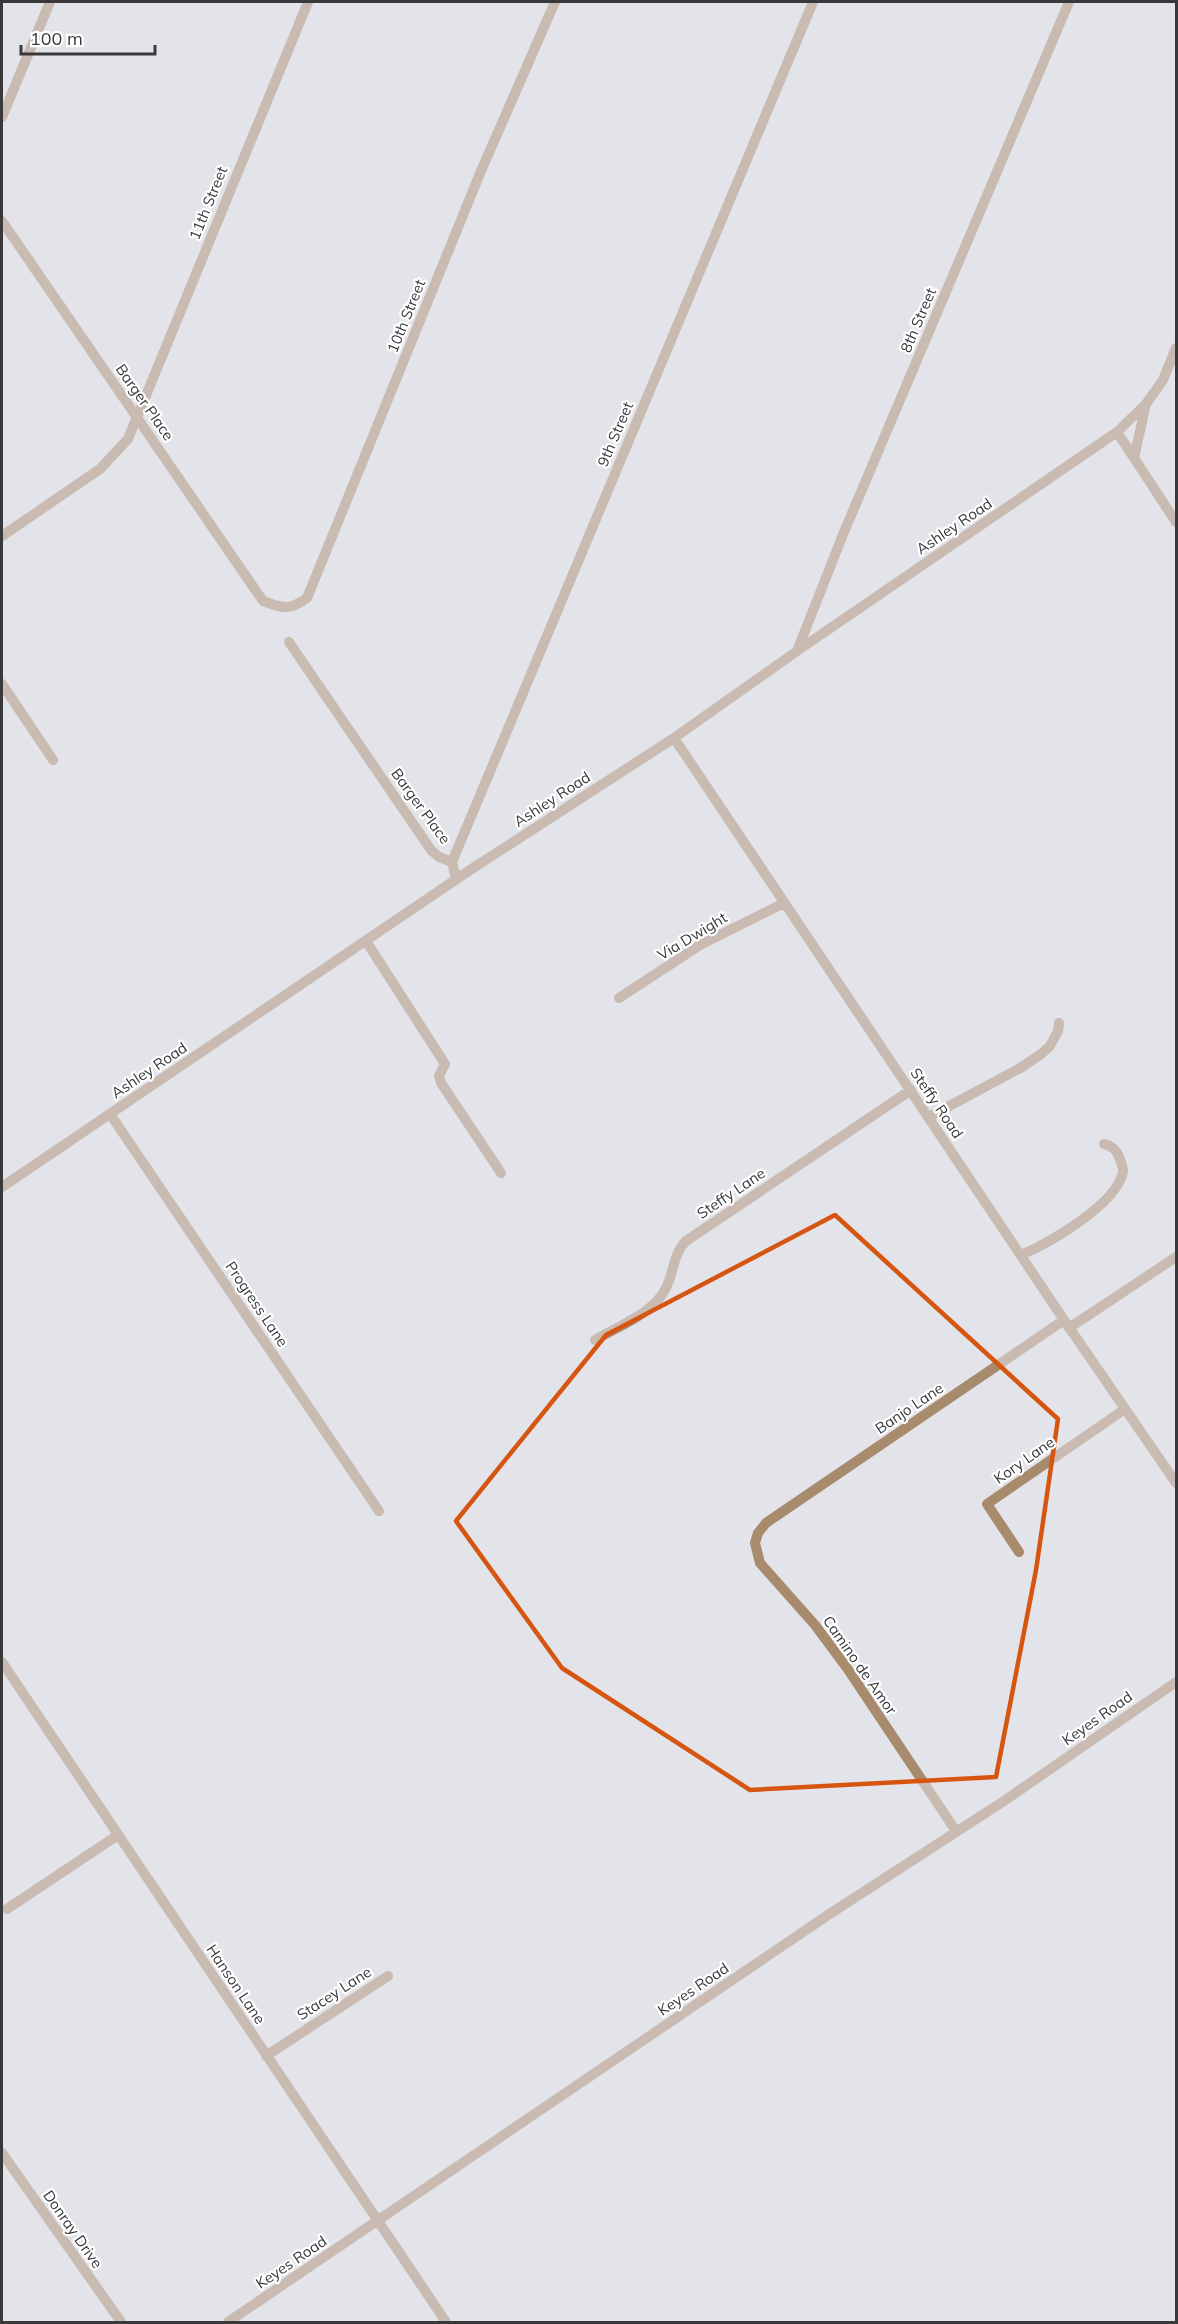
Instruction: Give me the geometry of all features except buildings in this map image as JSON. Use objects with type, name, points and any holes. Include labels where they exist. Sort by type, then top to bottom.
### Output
[{"type":"street","points":[[2,117],[50,2]]},
{"type":"street","name":"11th Street","points":[[2,536],[100,469],[128,439],[308,2]]},
{"type":"street","name":"10th Street","points":[[263,601],[284,609],[296,606],[307,598],[481,171],[555,2]]},
{"type":"street","name":"9th Street","points":[[452,862],[813,2]]},
{"type":"street","name":"8th Street","points":[[797,651],[844,532],[1069,2]]},
{"type":"street","name":"Barger Place","points":[[2,220],[263,601]]},
{"type":"street","points":[[1134,458],[1146,404],[1163,380],[1176,348]]},
{"type":"street","name":"Ashley Road","points":[[2,1187],[456,879],[674,738],[1117,432],[1146,404]]},
{"type":"street","points":[[1117,432],[1176,522]]},
{"type":"street","name":"Barger Place","points":[[289,642],[431,850],[440,858],[452,862]]},
{"type":"street","points":[[2,684],[53,760]]},
{"type":"street","name":"Steffy Road","points":[[674,738],[1176,1483]]},
{"type":"street","points":[[452,862],[456,879]]},
{"type":"street","name":"Via Dwight","points":[[619,998],[723,932],[784,903]]},
{"type":"street","points":[[366,941],[446,1064],[439,1076],[441,1083],[501,1173]]},
{"type":"street","points":[[928,1117],[1022,1067],[1041,1054],[1050,1046],[1058,1031],[1059,1023]]},
{"type":"street","name":"Steffy Lane","points":[[594,1340],[656,1302],[670,1278],[676,1254],[686,1241],[911,1090]]},
{"type":"street","name":"Progress Lane","points":[[110,1114],[379,1511]]},
{"type":"street","points":[[1021,1255],[1080,1220],[1096,1208],[1119,1184],[1124,1170],[1117,1152],[1111,1146],[1104,1144]]},
{"type":"street","name":"Banjo Lane","points":[[772,1520],[1067,1324],[1176,1257]]},
{"type":"street","name":"Kory Lane","points":[[1019,1552],[987,1504],[1125,1409]]},
{"type":"street","name":"Camino de Amor","points":[[772,1520],[766,1523],[758,1533],[755,1543],[760,1563],[815,1625],[847,1668],[956,1831]]},
{"type":"street","name":"Hanson Lane","points":[[3,1668],[118,1834],[446,2322]]},
{"type":"street","name":"Keyes Road","points":[[228,2322],[1176,1682]]},
{"type":"street","points":[[7,1909],[118,1834]]},
{"type":"street","name":"Stacey Lane","points":[[266,2056],[388,1976]]},
{"type":"street","name":"Donray Drive","points":[[2,2152],[120,2322]]},
{"type":"highlighted area","points":[[835,1215],[1058,1419],[1036,1570],[996,1777],[750,1790],[562,1668],[456,1521],[606,1335]]}]
